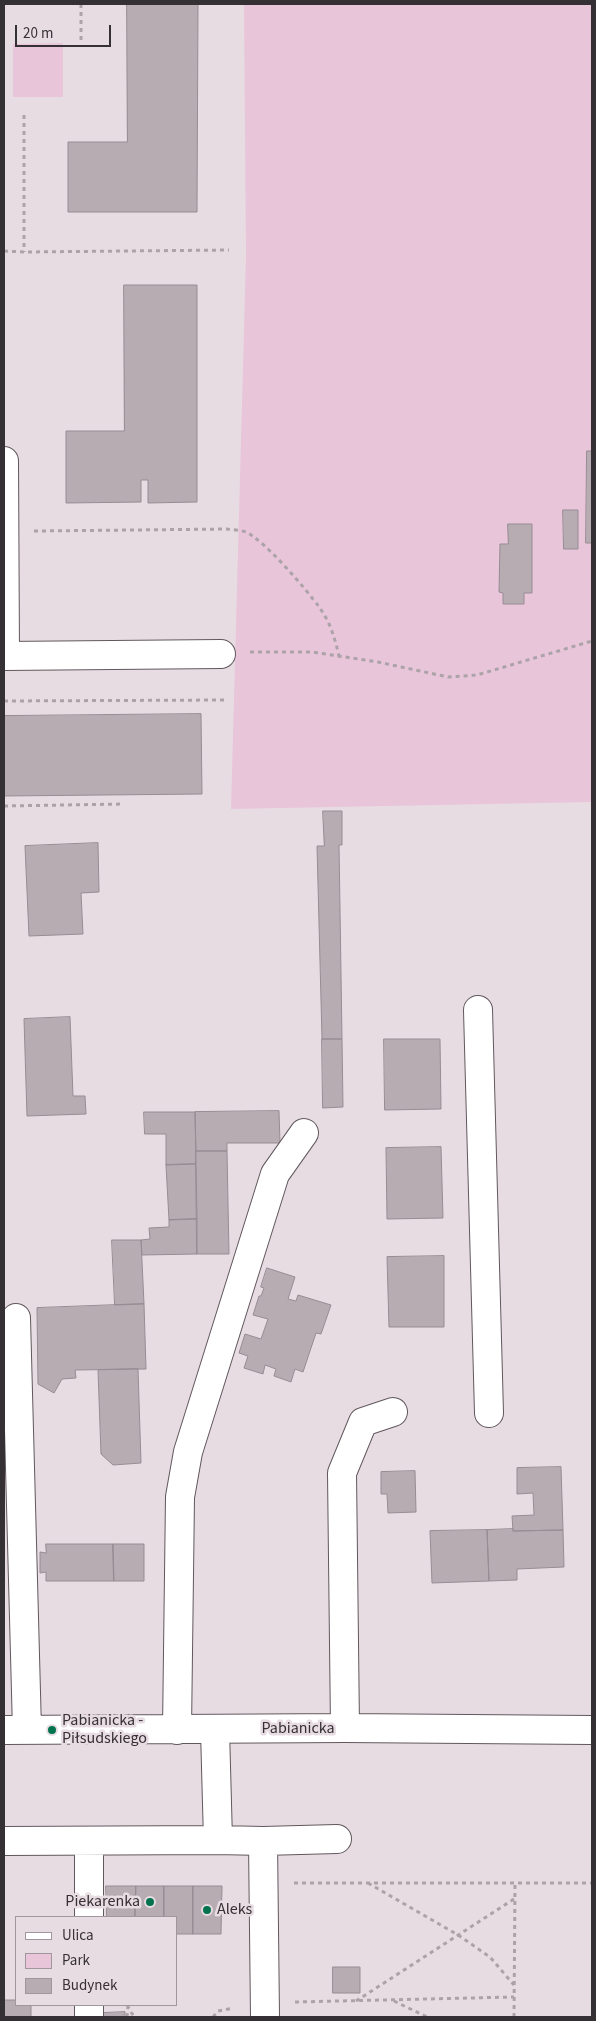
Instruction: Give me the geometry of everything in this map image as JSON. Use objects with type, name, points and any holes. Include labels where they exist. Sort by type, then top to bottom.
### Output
[{"type":"street","points":[[4,461],[4,656],[221,654]]},
{"type":"street","points":[[478,1010],[490,1413]]},
{"type":"street","points":[[177,1730],[180,1497],[188,1452],[275,1174],[304,1133]]},
{"type":"street","points":[[15,1730],[16,1318]]},
{"type":"street","points":[[345,1728],[342,1473],[363,1422],[393,1412]]},
{"type":"street","name":"Pabianicka","points":[[15,1730],[345,1728],[592,1730]]},
{"type":"street","points":[[215,1730],[218,1840]]},
{"type":"street","points":[[4,1841],[263,1841],[337,1839]]},
{"type":"street","points":[[89,1916],[90,1841]]},
{"type":"street","points":[[263,1841],[265,2010]]},
{"type":"path","points":[[80,4],[81,41]]},
{"type":"path","points":[[24,114],[24,252]]},
{"type":"path","points":[[4,251],[229,250]]},
{"type":"path","points":[[5,531],[227,528],[246,532],[258,540],[284,566],[320,607],[334,634],[340,656]]},
{"type":"path","points":[[221,654],[312,652],[378,662],[448,677],[477,675],[592,641]]},
{"type":"path","points":[[4,701],[227,700]]},
{"type":"path","points":[[4,806],[124,804]]},
{"type":"path","points":[[263,1883],[592,1883]]},
{"type":"path","points":[[368,1883],[458,1935],[490,1956],[514,1985]]},
{"type":"path","points":[[514,2017],[515,1883]]},
{"type":"path","points":[[355,2001],[514,1899]]},
{"type":"path","points":[[213,2017],[218,2011],[265,2010],[355,2001],[514,1997]]},
{"type":"path","points":[[393,2000],[427,2017]]},
{"type":"path","points":[[128,2006],[134,2017]]},
{"type":"green space","points":[[244,4],[592,4],[592,802],[231,809],[246,256]]},
{"type":"green space","points":[[63,43],[63,97],[13,97],[13,44]]},
{"type":"building","points":[[127,4],[198,4],[197,212],[68,212],[68,142],[127,142]]},
{"type":"building","points":[[124,285],[197,285],[197,502],[148,503],[148,480],[141,480],[141,502],[66,503],[66,431],[124,431]]},
{"type":"building","points":[[587,451],[592,451],[592,543],[586,543]]},
{"type":"building","points":[[563,510],[578,510],[578,549],[564,549]]},
{"type":"building","points":[[508,524],[532,524],[532,593],[524,593],[524,604],[503,604],[503,593],[499,592],[500,544],[508,544]]},
{"type":"building","points":[[201,714],[202,794],[4,796],[4,716]]},
{"type":"building","points":[[323,811],[342,811],[342,845],[339,845],[342,1039],[322,1039],[317,846],[324,846]]},
{"type":"building","points":[[98,843],[99,892],[81,893],[83,934],[29,936],[25,846]]},
{"type":"building","points":[[70,1017],[73,1096],[85,1096],[86,1114],[27,1116],[24,1019]]},
{"type":"building","points":[[322,1039],[342,1039],[343,1107],[323,1108]]},
{"type":"building","points":[[384,1039],[440,1039],[441,1109],[385,1110]]},
{"type":"building","points":[[279,1111],[280,1143],[227,1143],[227,1151],[196,1151],[195,1112]]},
{"type":"building","points":[[144,1112],[195,1112],[196,1164],[166,1165],[166,1134],[145,1134]]},
{"type":"building","points":[[441,1147],[443,1218],[387,1219],[386,1148]]},
{"type":"building","points":[[196,1151],[227,1151],[229,1254],[197,1254]]},
{"type":"building","points":[[196,1164],[197,1219],[169,1220],[166,1165]]},
{"type":"building","points":[[197,1219],[197,1254],[142,1255],[141,1240],[150,1239],[149,1228],[169,1227],[169,1220]]},
{"type":"building","points":[[112,1240],[141,1240],[144,1304],[115,1305]]},
{"type":"building","points":[[444,1256],[444,1327],[389,1327],[387,1257]]},
{"type":"building","points":[[267,1268],[295,1277],[288,1299],[296,1301],[298,1295],[331,1305],[321,1334],[316,1333],[303,1372],[295,1369],[291,1382],[274,1376],[276,1369],[265,1365],[263,1374],[244,1368],[248,1356],[239,1353],[245,1334],[261,1339],[268,1319],[253,1315],[259,1296],[261,1296],[264,1288],[261,1287]]},
{"type":"building","points":[[144,1304],[146,1369],[75,1370],[76,1378],[62,1379],[54,1393],[38,1384],[37,1308]]},
{"type":"building","points":[[138,1369],[141,1463],[113,1465],[101,1454],[98,1370]]},
{"type":"building","points":[[561,1467],[563,1530],[513,1531],[512,1516],[534,1515],[533,1493],[517,1494],[517,1468]]},
{"type":"building","points":[[415,1471],[416,1512],[388,1513],[387,1494],[381,1494],[381,1472]]},
{"type":"building","points":[[513,1529],[513,1531],[563,1530],[564,1567],[517,1569],[517,1580],[489,1581],[487,1530]]},
{"type":"building","points":[[487,1530],[489,1581],[432,1583],[430,1531]]},
{"type":"building","points":[[46,1544],[113,1544],[114,1581],[46,1581],[46,1572],[40,1573],[40,1552],[46,1553]]},
{"type":"building","points":[[113,1544],[144,1544],[144,1581],[114,1581]]},
{"type":"building","points":[[106,1886],[136,1886],[135,1916],[107,1916]]},
{"type":"building","name":"Piekarenka","points":[[136,1886],[164,1886],[164,1916],[135,1916]]},
{"type":"building","points":[[164,1886],[193,1886],[193,1934],[178,1934],[178,1916],[164,1916]]},
{"type":"building","name":"Aleks","points":[[193,1886],[222,1886],[221,1934],[193,1934]]},
{"type":"building","points":[[333,1967],[360,1967],[360,1993],[333,1993]]},
{"type":"building","points":[[4,2000],[15,2000],[15,2006],[31,2006],[31,2017],[4,2017]]},
{"type":"building","points":[[125,2012],[125,2017],[104,2017],[103,2013]]},
{"type":"place","name":"Pabianicka - Piłsudskiego","points":[[52,1730]]},
{"type":"place","name":"Piekarenka","points":[[150,1902]]},
{"type":"place","name":"Aleks","points":[[207,1910]]}]
